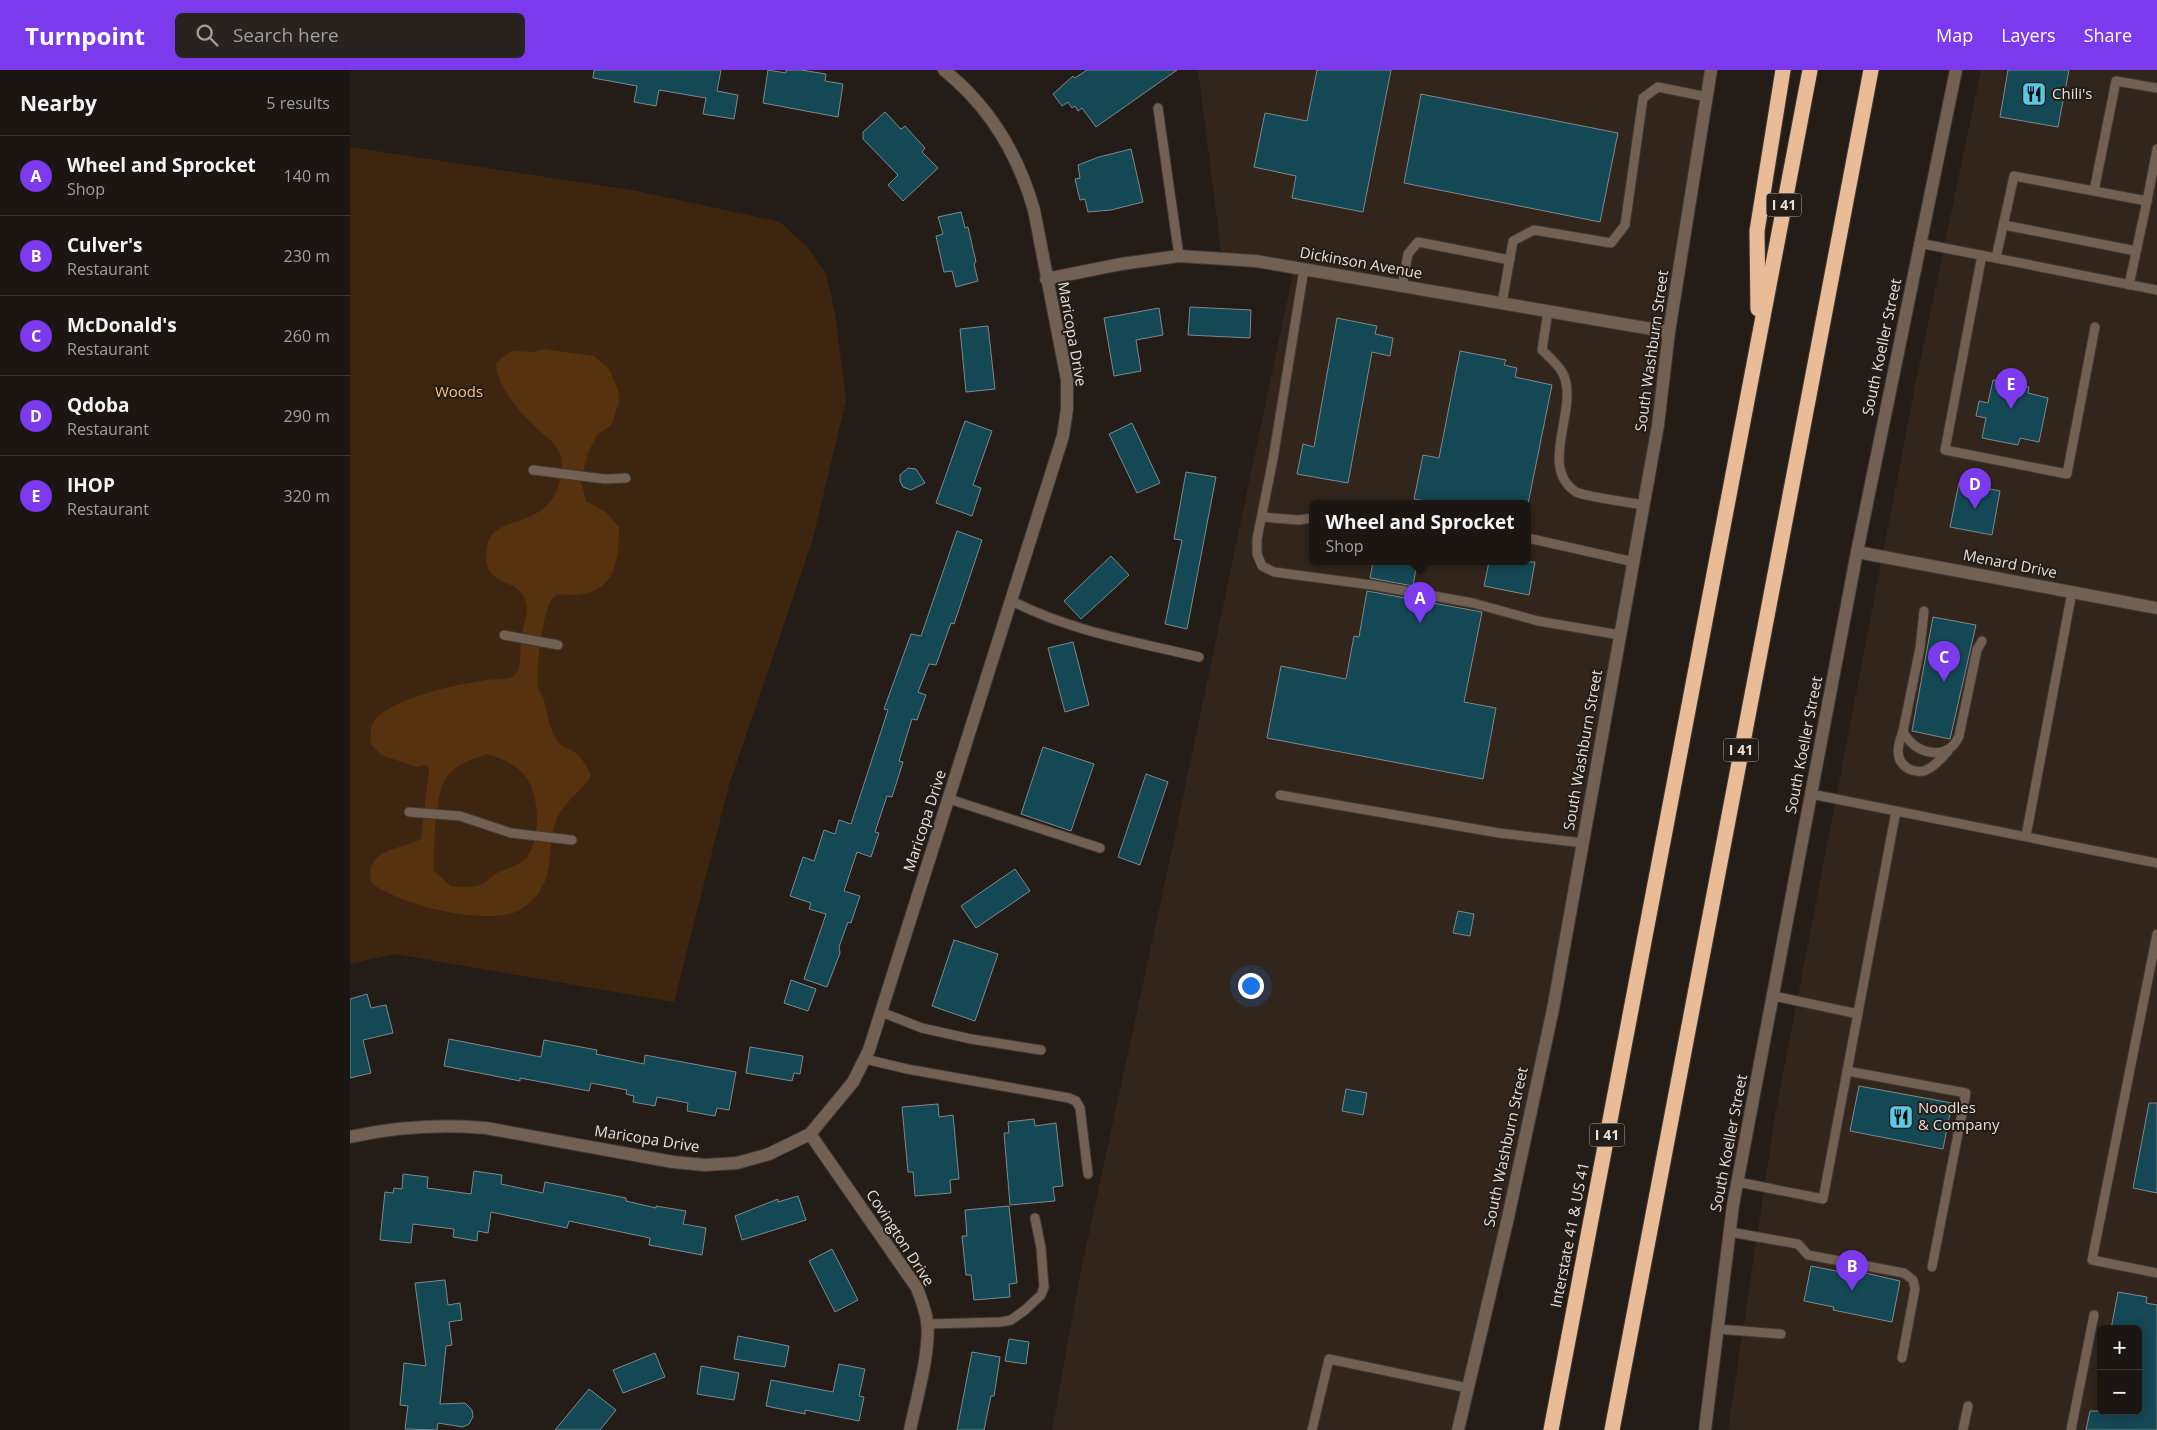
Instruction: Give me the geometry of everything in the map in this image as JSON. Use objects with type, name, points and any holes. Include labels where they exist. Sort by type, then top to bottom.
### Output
[{"type":"highway","points":[[1759,340],[1757,231],[1783,70]]},
{"type":"highway","name":"I 41","points":[[1759,340],[1810,70]]},
{"type":"highway","name":"I 41","points":[[1612,1430],[1871,70]]},
{"type":"highway","name":"Interstate 41 & US 41","points":[[1551,1430],[1759,340]]},
{"type":"street","name":"Maricopa Drive","points":[[350,1137],[398,1128],[456,1125],[486,1128],[673,1162],[705,1165],[737,1163],[769,1154],[810,1134],[853,1082],[869,1050],[949,799],[1063,436],[1067,409],[1067,380],[1034,210],[1019,167],[1009,147],[984,109],[944,70]]},
{"type":"street","name":"South Washburn Street","points":[[1458,1430],[1507,1222],[1553,1009],[1658,425],[1670,332],[1711,70]]},
{"type":"street","name":"South Koeller Street","points":[[1705,1430],[1738,1182],[1857,552],[1956,70]]},
{"type":"street","name":"Dickinson Avenue","points":[[1046,279],[1120,264],[1179,256],[1256,261],[1670,332]]},
{"type":"street","name":"Menard Drive","points":[[1857,552],[2157,608]]},
{"type":"street","name":"Covington Drive","points":[[810,1134],[917,1288],[925,1309],[928,1324],[927,1347],[910,1430]]},
{"type":"lane","points":[[2094,191],[2116,81],[2157,88]]},
{"type":"lane","points":[[1502,303],[1514,241],[1534,230],[1611,243],[1625,225],[1643,98],[1658,87],[1706,97]]},
{"type":"lane","points":[[1158,108],[1179,256]]},
{"type":"lane","points":[[2129,284],[2157,149]]},
{"type":"lane","points":[[1996,258],[2014,176],[2147,201]]},
{"type":"lane","points":[[2004,225],[2136,251]]},
{"type":"lane","points":[[1402,286],[1408,254],[1418,242],[1510,260]]},
{"type":"lane","points":[[1920,243],[2157,290]]},
{"type":"lane","points":[[1982,255],[1945,450],[2067,474],[2095,327]]},
{"type":"lane","points":[[1304,269],[1262,517],[1257,554],[1262,566],[1274,572],[1372,584],[1473,603],[1538,621],[1620,635]]},
{"type":"lane","points":[[1548,311],[1542,350],[1564,375],[1568,397],[1558,458],[1562,476],[1577,492],[1644,505]]},
{"type":"lane","points":[[533,470],[605,479],[626,478]]},
{"type":"lane","points":[[1262,517],[1299,520],[1309,518]]},
{"type":"lane","points":[[1531,539],[1634,562]]},
{"type":"lane","points":[[2026,836],[2072,592]]},
{"type":"lane","points":[[1012,600],[1041,616],[1095,632],[1199,657]]},
{"type":"lane","points":[[1924,611],[1920,648],[1903,731],[1899,742],[1898,756],[1904,766],[1911,770],[1923,771],[1929,768],[1955,745],[1959,736],[1977,650],[1982,641]]},
{"type":"lane","points":[[504,635],[558,645]]},
{"type":"lane","points":[[1903,731],[1906,737],[1920,748],[1940,753],[1948,751]]},
{"type":"lane","points":[[1812,794],[2157,863]]},
{"type":"lane","points":[[1280,795],[1499,833],[1540,839],[1583,842]]},
{"type":"lane","points":[[949,799],[1100,848]]},
{"type":"lane","points":[[1738,1182],[1823,1199],[1896,811]]},
{"type":"lane","points":[[410,812],[460,816],[511,833],[572,840]]},
{"type":"lane","points":[[2157,934],[2092,1260],[2157,1272]]},
{"type":"lane","points":[[1774,996],[1858,1014]]},
{"type":"lane","points":[[881,1012],[922,1028],[971,1040],[1041,1050]]},
{"type":"lane","points":[[865,1059],[906,1069],[1051,1094],[1076,1102],[1080,1108],[1088,1174]]},
{"type":"lane","points":[[1847,1071],[1966,1093],[1932,1267]]},
{"type":"lane","points":[[928,1324],[1001,1322],[1011,1320],[1041,1295],[1044,1287],[1044,1276],[1035,1218]]},
{"type":"lane","points":[[1730,1232],[1798,1244],[1808,1255],[1904,1273],[1909,1276],[1915,1289],[1902,1358]]},
{"type":"lane","points":[[2071,1430],[2094,1315]]},
{"type":"lane","points":[[1718,1330],[1781,1334]]},
{"type":"lane","points":[[1312,1430],[1329,1359],[1468,1388]]},
{"type":"lane","points":[[1963,1430],[1968,1406]]},
{"type":"shaded area","points":[[1198,70],[1711,70],[1553,1009],[1458,1430],[1052,1430],[1080,1275],[1174,840],[1294,268],[1222,258]]},
{"type":"shaded area","points":[[1981,70],[2157,70],[2157,1430],[1728,1430],[1775,1116],[1916,381]]},
{"type":"shaded area","points":[[544,349],[594,356],[609,369],[618,390],[619,403],[611,425],[597,435],[588,453],[581,481],[586,501],[607,513],[619,527],[616,562],[613,572],[600,588],[590,593],[554,597],[546,613],[543,626],[538,667],[538,686],[553,733],[560,745],[575,752],[581,758],[591,777],[559,814],[553,830],[547,874],[535,898],[513,913],[498,916],[461,914],[401,899],[371,883],[370,872],[373,863],[378,857],[385,852],[421,839],[429,770],[427,766],[417,767],[381,755],[370,743],[371,729],[379,716],[406,700],[459,685],[509,678],[519,668],[521,638],[527,607],[526,602],[516,588],[494,576],[489,570],[486,560],[487,546],[491,536],[499,529],[532,515],[553,498],[559,483],[562,464],[560,453],[556,446],[533,425],[505,391],[500,382],[496,363],[504,356],[516,351],[537,352]],"holes":[[[487,754],[509,763],[521,771],[527,779],[532,789],[537,813],[535,837],[532,848],[521,863],[497,873],[482,884],[471,887],[451,886],[434,871],[439,798],[446,778],[454,769],[470,760]]]},
{"type":"green space","name":"Woods","points":[[350,147],[637,191],[780,222],[809,249],[826,274],[835,313],[846,400],[812,542],[729,785],[674,1002],[395,954],[350,964]]},
{"type":"building","points":[[594,70],[721,70],[717,91],[738,95],[734,119],[703,114],[706,98],[659,90],[656,106],[634,102],[637,86],[593,78]]},
{"type":"building","points":[[768,70],[786,73],[786,70],[801,70],[826,74],[825,81],[843,84],[838,117],[763,103]]},
{"type":"building","points":[[1087,70],[1177,70],[1096,127],[1082,108],[1078,111],[1075,106],[1072,108],[1068,102],[1062,106],[1053,94],[1073,76],[1075,78]]},
{"type":"building","points":[[1317,70],[1391,70],[1363,212],[1292,198],[1296,176],[1254,167],[1265,113],[1307,121]]},
{"type":"building","name":"Chili's","points":[[2008,70],[2069,70],[2058,127],[2000,117]]},
{"type":"building","points":[[1421,94],[1618,133],[1600,222],[1404,183]]},
{"type":"building","points":[[885,112],[901,129],[905,126],[925,148],[922,152],[938,168],[903,201],[888,185],[898,175],[863,139],[863,132]]},
{"type":"building","points":[[1131,149],[1143,202],[1111,210],[1088,212],[1085,199],[1080,200],[1075,179],[1080,178],[1078,165],[1099,157]]},
{"type":"building","points":[[961,212],[965,228],[968,227],[978,281],[956,287],[952,271],[944,272],[936,236],[943,234],[938,217]]},
{"type":"building","points":[[1190,307],[1251,310],[1250,338],[1188,335]]},
{"type":"building","points":[[1159,308],[1163,335],[1136,340],[1141,371],[1114,376],[1104,318]]},
{"type":"building","points":[[1337,318],[1377,326],[1375,334],[1393,338],[1390,356],[1372,352],[1348,483],[1297,474],[1303,444],[1314,447]]},
{"type":"building","points":[[988,326],[995,389],[966,392],[960,329]]},
{"type":"building","points":[[1460,351],[1506,360],[1504,365],[1517,368],[1515,377],[1552,385],[1529,500],[1414,499],[1423,455],[1439,458]]},
{"type":"building","points":[[1993,380],[2029,387],[2028,393],[2048,398],[2039,442],[2020,438],[2018,445],[1982,438],[1986,418],[1976,416],[1979,401],[1988,403]]},
{"type":"building","points":[[965,421],[992,431],[973,485],[981,488],[972,516],[936,503]]},
{"type":"building","points":[[1132,423],[1160,483],[1137,493],[1109,434]]},
{"type":"building","points":[[908,468],[916,469],[925,483],[911,490],[903,487],[900,475]]},
{"type":"building","points":[[1186,472],[1216,477],[1187,629],[1165,624],[1182,540],[1174,539]]},
{"type":"building","points":[[1959,483],[2000,491],[1992,535],[1950,527]]},
{"type":"building","points":[[957,531],[982,540],[954,624],[951,623],[936,665],[929,664],[918,692],[926,695],[917,720],[912,719],[899,761],[903,762],[892,797],[887,796],[875,832],[879,833],[871,857],[857,852],[844,891],[860,896],[851,923],[848,922],[839,947],[840,953],[827,987],[804,979],[826,914],[809,909],[811,903],[790,896],[803,857],[814,861],[824,830],[835,834],[839,820],[851,824],[888,710],[884,709],[911,634],[921,636]]},
{"type":"building","points":[[1111,556],[1129,575],[1081,619],[1064,601]]},
{"type":"building","points":[[1531,562],[1535,562],[1529,595],[1484,586],[1488,565],[1531,565]]},
{"type":"building","points":[[1372,565],[1416,565],[1413,586],[1370,578]]},
{"type":"building","points":[[1367,591],[1482,612],[1464,702],[1496,708],[1483,779],[1267,738],[1281,666],[1346,679],[1354,636],[1359,637]]},
{"type":"building","points":[[1933,617],[1976,625],[1950,739],[1912,731]]},
{"type":"building","points":[[1073,642],[1089,705],[1065,712],[1048,648]]},
{"type":"building","points":[[1043,747],[1094,764],[1071,831],[1021,814]]},
{"type":"building","points":[[1146,774],[1168,782],[1140,865],[1118,857]]},
{"type":"building","points":[[1015,869],[1030,891],[976,928],[961,906]]},
{"type":"building","points":[[1458,911],[1474,914],[1470,936],[1453,933]]},
{"type":"building","points":[[954,940],[998,954],[975,1021],[932,1006]]},
{"type":"building","points":[[791,980],[816,989],[808,1011],[784,1003]]},
{"type":"building","points":[[367,994],[371,1008],[386,1005],[393,1033],[363,1040],[371,1073],[350,1078],[350,999]]},
{"type":"building","points":[[449,1039],[541,1057],[544,1040],[597,1050],[596,1054],[644,1064],[645,1055],[736,1072],[729,1110],[717,1108],[715,1116],[687,1111],[688,1103],[657,1097],[655,1106],[633,1102],[634,1096],[626,1094],[627,1090],[591,1083],[589,1091],[520,1078],[520,1081],[444,1066]]},
{"type":"building","points":[[750,1047],[803,1056],[800,1074],[794,1073],[792,1081],[746,1073]]},
{"type":"building","name":"Noodles & Company","points":[[1859,1086],[1952,1103],[1943,1149],[1850,1131]]},
{"type":"building","points":[[1346,1089],[1367,1093],[1363,1115],[1342,1111]]},
{"type":"building","points":[[2149,1103],[2157,1103],[2157,1193],[2133,1188]]},
{"type":"building","points":[[938,1104],[939,1117],[953,1115],[959,1179],[950,1180],[951,1193],[915,1196],[913,1172],[908,1172],[902,1107]]},
{"type":"building","points":[[1034,1119],[1035,1126],[1056,1123],[1063,1186],[1053,1187],[1055,1201],[1010,1205],[1004,1133],[1009,1133],[1008,1122]]},
{"type":"building","points":[[474,1171],[502,1175],[501,1184],[543,1193],[545,1182],[626,1198],[626,1201],[656,1208],[656,1206],[686,1211],[683,1224],[706,1228],[702,1255],[649,1245],[650,1238],[569,1221],[567,1228],[491,1212],[488,1233],[478,1231],[477,1241],[453,1237],[454,1229],[413,1224],[411,1243],[380,1240],[385,1192],[393,1193],[394,1188],[402,1189],[403,1174],[428,1177],[427,1188],[471,1194]]},
{"type":"building","points":[[798,1196],[806,1220],[742,1240],[735,1216],[778,1199],[778,1202]]},
{"type":"building","points":[[1009,1206],[1017,1283],[1009,1284],[1010,1297],[974,1300],[971,1275],[966,1275],[962,1236],[967,1236],[965,1210]]},
{"type":"building","points":[[832,1249],[858,1300],[835,1312],[809,1261]]},
{"type":"building","points":[[1811,1266],[1841,1272],[1841,1269],[1852,1272],[1852,1270],[1900,1281],[1892,1322],[1833,1310],[1834,1307],[1804,1301]]},
{"type":"building","points":[[445,1280],[448,1305],[460,1303],[462,1320],[449,1322],[452,1345],[446,1346],[440,1404],[465,1403],[472,1410],[473,1417],[469,1424],[463,1427],[438,1423],[437,1430],[405,1429],[408,1406],[400,1405],[404,1363],[426,1366],[415,1283]]},
{"type":"building","points":[[2118,1292],[2147,1297],[2146,1303],[2157,1305],[2157,1430],[2086,1430],[2090,1411],[2097,1411],[2097,1415],[2142,1415],[2142,1325],[2112,1325]]},
{"type":"building","points":[[738,1336],[789,1346],[785,1367],[734,1359]]},
{"type":"building","points":[[1009,1339],[1029,1342],[1026,1364],[1005,1361]]},
{"type":"building","points":[[972,1352],[1000,1357],[994,1396],[991,1396],[984,1430],[957,1430]]},
{"type":"building","points":[[655,1353],[665,1377],[623,1393],[613,1370]]},
{"type":"building","points":[[839,1364],[865,1369],[859,1396],[864,1397],[859,1421],[805,1410],[805,1414],[766,1406],[771,1380],[833,1392]]},
{"type":"building","points":[[701,1366],[739,1373],[734,1400],[697,1394]]},
{"type":"building","points":[[589,1389],[616,1410],[600,1430],[555,1430]]},
{"type":"place","name":"Chili's","points":[[2034,94]]},
{"type":"place","name":"IHOP","points":[[2011,409]]},
{"type":"place","name":"Qdoba","points":[[1975,509]]},
{"type":"place","name":"Wheel and Sprocket","points":[[1420,623]]},
{"type":"place","name":"McDonald's","points":[[1944,682]]},
{"type":"place","name":"Noodles & Company","points":[[1901,1117]]},
{"type":"place","name":"Culver's","points":[[1852,1291]]}]
